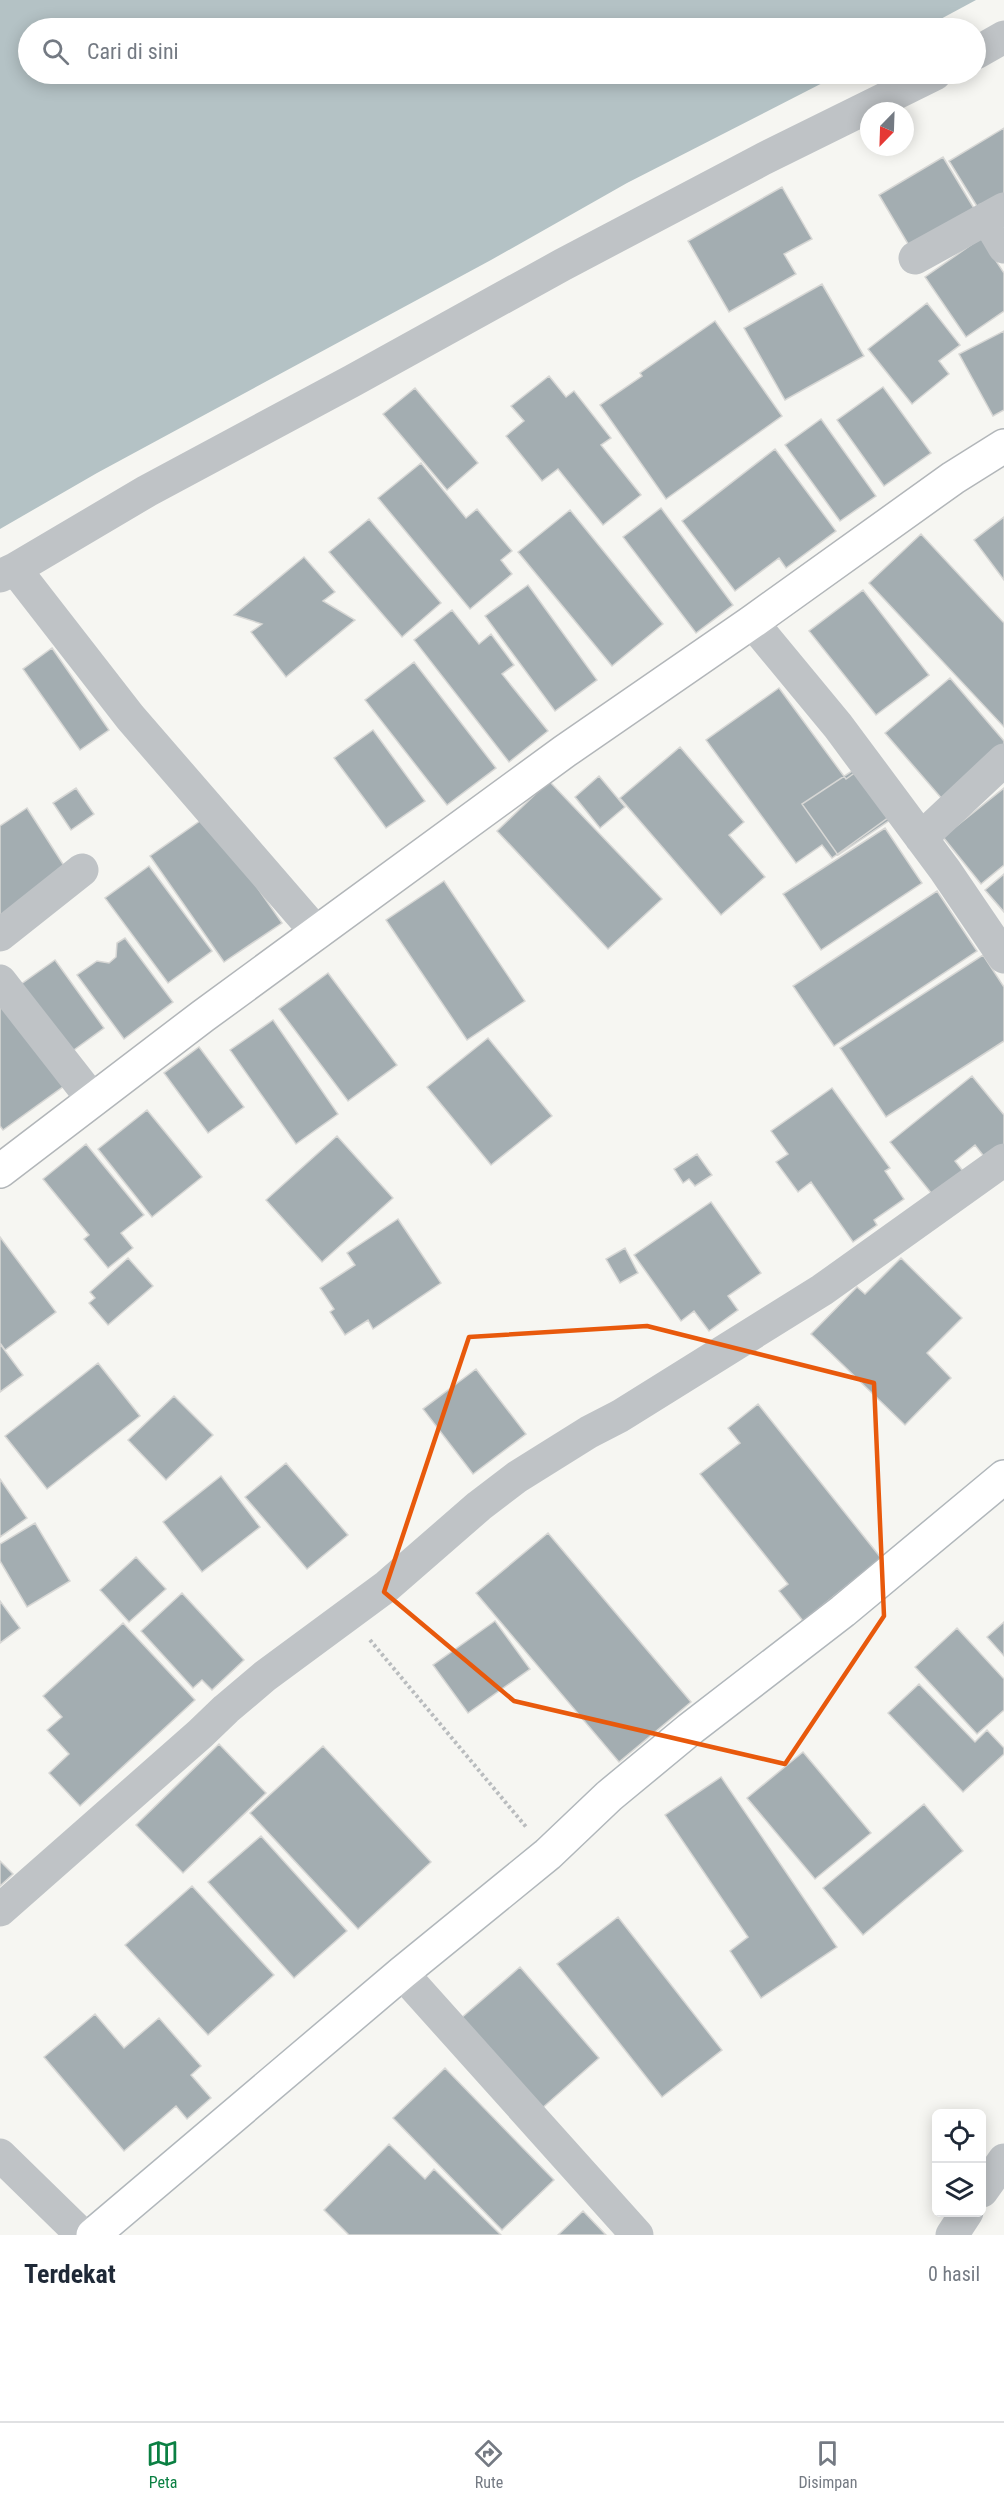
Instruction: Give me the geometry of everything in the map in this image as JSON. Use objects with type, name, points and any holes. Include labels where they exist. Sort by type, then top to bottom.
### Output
[{"type":"main road","points":[[0,1171],[317,933],[565,751],[752,622],[944,485],[1004,447]]},
{"type":"main road","points":[[93,2235],[402,1973],[548,1854],[609,1796],[843,1611],[1004,1477]]},
{"type":"street","points":[[986,47],[1004,37]]},
{"type":"street","points":[[317,933],[8,572],[147,491],[572,259],[763,159],[916,84]]},
{"type":"street","points":[[915,258],[996,214],[1004,247]]},
{"type":"street","points":[[752,622],[838,726],[921,838],[1004,957]]},
{"type":"street","points":[[921,838],[1004,760]]},
{"type":"street","points":[[0,935],[82,870]]},
{"type":"street","points":[[0,981],[93,1100]]},
{"type":"street","points":[[0,1910],[200,1734],[225,1709],[387,1586],[479,1506],[517,1477],[589,1432],[620,1416],[822,1290],[1004,1160]]},
{"type":"street","points":[[402,1973],[637,2235]]},
{"type":"street","points":[[0,2155],[82,2235]]},
{"type":"street","points":[[986,2185],[1004,2160]]},
{"type":"street","points":[[952,2235],[964,2217]]},
{"type":"path","points":[[346,1615],[366,1635],[548,1854]]},
{"type":"highlighted area","points":[[647,1326],[874,1383],[884,1616],[785,1764],[514,1701],[384,1592],[469,1337]]},
{"type":"shaded area","points":[[0,0],[976,0],[943,18],[18,18],[18,84],[820,84],[627,183],[491,260],[97,473],[0,529]]},
{"type":"building","points":[[1004,128],[1004,204],[983,216],[949,161]]},
{"type":"building","points":[[943,157],[978,215],[914,254],[879,195]]},
{"type":"building","points":[[782,187],[812,239],[784,254],[796,274],[729,312],[688,241]]},
{"type":"building","points":[[981,238],[1004,273],[1004,311],[966,337],[925,277]]},
{"type":"building","points":[[822,284],[864,356],[785,400],[744,328]]},
{"type":"building","points":[[927,303],[960,345],[939,361],[949,374],[912,404],[868,349]]},
{"type":"building","points":[[715,321],[782,416],[666,499],[600,405],[642,376],[640,373]]},
{"type":"building","points":[[1004,331],[1004,410],[993,416],[959,354]]},
{"type":"building","points":[[549,376],[566,397],[574,391],[611,438],[601,445],[641,495],[603,525],[558,469],[542,481],[506,436],[524,421],[511,406]]},
{"type":"building","points":[[883,387],[931,453],[884,486],[837,420]]},
{"type":"building","points":[[415,388],[478,463],[447,490],[383,414]]},
{"type":"building","points":[[821,419],[876,496],[840,521],[785,445]]},
{"type":"building","points":[[775,449],[836,531],[786,568],[779,558],[735,591],[682,521]]},
{"type":"building","points":[[421,463],[466,518],[477,509],[512,551],[501,560],[512,574],[470,609],[378,498]]},
{"type":"building","points":[[661,508],[733,605],[696,633],[623,537]]},
{"type":"building","points":[[570,510],[663,624],[612,666],[518,552]]},
{"type":"building","points":[[1004,517],[1004,580],[974,540]]},
{"type":"building","points":[[369,519],[441,603],[402,637],[329,552]]},
{"type":"building","points":[[921,534],[1004,623],[1004,727],[869,583]]},
{"type":"building","points":[[304,557],[335,592],[323,601],[355,620],[286,677],[251,632],[262,624],[234,615]]},
{"type":"building","points":[[528,585],[597,680],[555,711],[485,616]]},
{"type":"building","points":[[863,590],[929,675],[876,715],[809,631]]},
{"type":"building","points":[[452,610],[479,644],[491,634],[514,665],[502,674],[548,731],[509,762],[414,640]]},
{"type":"building","points":[[52,648],[109,730],[80,750],[23,669]]},
{"type":"building","points":[[414,662],[496,768],[447,805],[365,700]]},
{"type":"building","points":[[950,678],[1004,741],[1004,748],[943,800],[885,733]]},
{"type":"building","points":[[779,688],[846,779],[856,772],[889,817],[832,858],[822,845],[796,863],[706,740]]},
{"type":"building","points":[[373,730],[425,801],[386,828],[334,758]]},
{"type":"building","points":[[680,747],[744,822],[729,835],[765,877],[721,915],[620,798]]},
{"type":"building","points":[[858,767],[893,818],[838,855],[802,804]]},
{"type":"building","points":[[599,776],[625,807],[600,828],[575,797]]},
{"type":"building","points":[[549,781],[662,899],[608,949],[497,831]]},
{"type":"building","points":[[76,788],[94,814],[71,830],[53,803]]},
{"type":"building","points":[[1004,788],[1004,865],[981,884],[943,837]]},
{"type":"building","points":[[27,808],[70,875],[0,920],[0,826]]},
{"type":"building","points":[[207,816],[282,923],[224,962],[150,856]]},
{"type":"building","points":[[885,828],[922,883],[821,950],[783,894]]},
{"type":"building","points":[[149,866],[212,951],[168,983],[105,898]]},
{"type":"building","points":[[1004,874],[1004,912],[985,890]]},
{"type":"building","points":[[444,881],[525,1001],[467,1040],[386,920]]},
{"type":"building","points":[[937,891],[977,951],[834,1046],[793,986]]},
{"type":"building","points":[[125,938],[173,1002],[124,1039],[77,975],[97,961],[109,963],[116,957],[117,943]]},
{"type":"building","points":[[983,955],[1004,987],[1004,1041],[886,1117],[840,1048]]},
{"type":"building","points":[[55,960],[104,1028],[67,1055],[17,987]]},
{"type":"building","points":[[328,973],[397,1065],[348,1101],[279,1009]]},
{"type":"building","points":[[0,1001],[64,1086],[3,1130],[0,1126]]},
{"type":"building","points":[[273,1020],[338,1114],[296,1144],[230,1050]]},
{"type":"building","points":[[488,1038],[552,1116],[491,1165],[427,1087]]},
{"type":"building","points":[[199,1047],[244,1107],[208,1133],[164,1073]]},
{"type":"building","points":[[972,1076],[1004,1115],[1004,1144],[986,1159],[975,1145],[955,1161],[966,1175],[936,1199],[890,1142]]},
{"type":"building","points":[[832,1088],[890,1168],[885,1171],[904,1199],[874,1220],[877,1225],[853,1242],[811,1182],[798,1192],[776,1162],[788,1154],[771,1131]]},
{"type":"building","points":[[147,1110],[202,1177],[152,1217],[98,1149]]},
{"type":"building","points":[[337,1136],[393,1198],[322,1262],[266,1200]]},
{"type":"building","points":[[86,1144],[144,1215],[121,1233],[133,1248],[108,1268],[84,1239],[89,1235],[43,1179]]},
{"type":"building","points":[[697,1154],[712,1175],[695,1186],[689,1179],[683,1183],[674,1169]]},
{"type":"building","points":[[711,1202],[761,1273],[728,1296],[738,1310],[709,1331],[694,1311],[681,1321],[634,1255]]},
{"type":"building","points":[[398,1219],[441,1283],[373,1329],[368,1320],[345,1335],[330,1312],[334,1309],[320,1288],[355,1265],[347,1253]]},
{"type":"building","points":[[0,1237],[56,1312],[5,1350],[0,1343]]},
{"type":"building","points":[[625,1248],[638,1273],[620,1283],[606,1259]]},
{"type":"building","points":[[128,1258],[153,1286],[108,1325],[89,1303],[95,1298],[90,1292]]},
{"type":"building","points":[[901,1258],[962,1318],[927,1353],[951,1378],[905,1425],[811,1334],[857,1287],[865,1294]]},
{"type":"building","points":[[0,1344],[23,1375],[0,1392]]},
{"type":"building","points":[[98,1363],[140,1416],[47,1489],[5,1436]]},
{"type":"building","points":[[476,1369],[526,1434],[473,1474],[423,1409]]},
{"type":"building","points":[[174,1396],[213,1435],[166,1480],[128,1440]]},
{"type":"building","points":[[758,1404],[881,1558],[803,1621],[779,1591],[788,1584],[700,1474],[740,1443],[728,1428]]},
{"type":"building","points":[[286,1463],[348,1535],[307,1569],[245,1497]]},
{"type":"building","points":[[221,1476],[260,1527],[202,1572],[163,1522]]},
{"type":"building","points":[[0,1479],[27,1518],[0,1537]]},
{"type":"building","points":[[35,1523],[70,1581],[27,1607],[0,1561],[0,1544]]},
{"type":"building","points":[[548,1533],[691,1702],[619,1762],[476,1593]]},
{"type":"building","points":[[136,1557],[166,1589],[129,1622],[100,1590]]},
{"type":"building","points":[[182,1593],[244,1660],[212,1690],[202,1680],[193,1688],[141,1631]]},
{"type":"building","points":[[0,1601],[20,1628],[0,1643]]},
{"type":"building","points":[[495,1621],[530,1669],[468,1713],[433,1665]]},
{"type":"building","points":[[1004,1622],[1004,1656],[987,1637]]},
{"type":"building","points":[[123,1623],[195,1700],[80,1806],[49,1773],[69,1754],[47,1730],[62,1717],[43,1696]]},
{"type":"building","points":[[957,1628],[1004,1679],[1004,1710],[977,1734],[915,1667]]},
{"type":"building","points":[[919,1684],[975,1742],[987,1730],[1004,1748],[1004,1754],[963,1792],[888,1713]]},
{"type":"building","points":[[219,1744],[266,1793],[183,1873],[136,1825]]},
{"type":"building","points":[[323,1746],[431,1862],[358,1929],[250,1813]]},
{"type":"building","points":[[803,1752],[871,1833],[815,1879],[747,1798]]},
{"type":"building","points":[[721,1777],[837,1947],[761,1998],[730,1951],[748,1937],[665,1815]]},
{"type":"building","points":[[924,1804],[963,1851],[863,1935],[823,1888]]},
{"type":"building","points":[[261,1836],[347,1931],[294,1978],[208,1882]]},
{"type":"building","points":[[0,1861],[13,1874],[0,1886]]},
{"type":"building","points":[[192,1886],[274,1975],[208,2035],[125,1945]]},
{"type":"building","points":[[618,1917],[722,2050],[662,2097],[557,1964]]},
{"type":"building","points":[[520,1967],[599,2058],[540,2110],[460,2019]]},
{"type":"building","points":[[95,2014],[124,2048],[159,2018],[201,2066],[191,2075],[211,2098],[187,2119],[176,2106],[124,2151],[44,2057]]},
{"type":"building","points":[[445,2068],[554,2180],[502,2230],[393,2118]]},
{"type":"building","points":[[389,2144],[425,2179],[434,2169],[501,2235],[349,2235],[324,2210]]},
{"type":"building","points":[[583,2211],[606,2235],[558,2235]]}]
